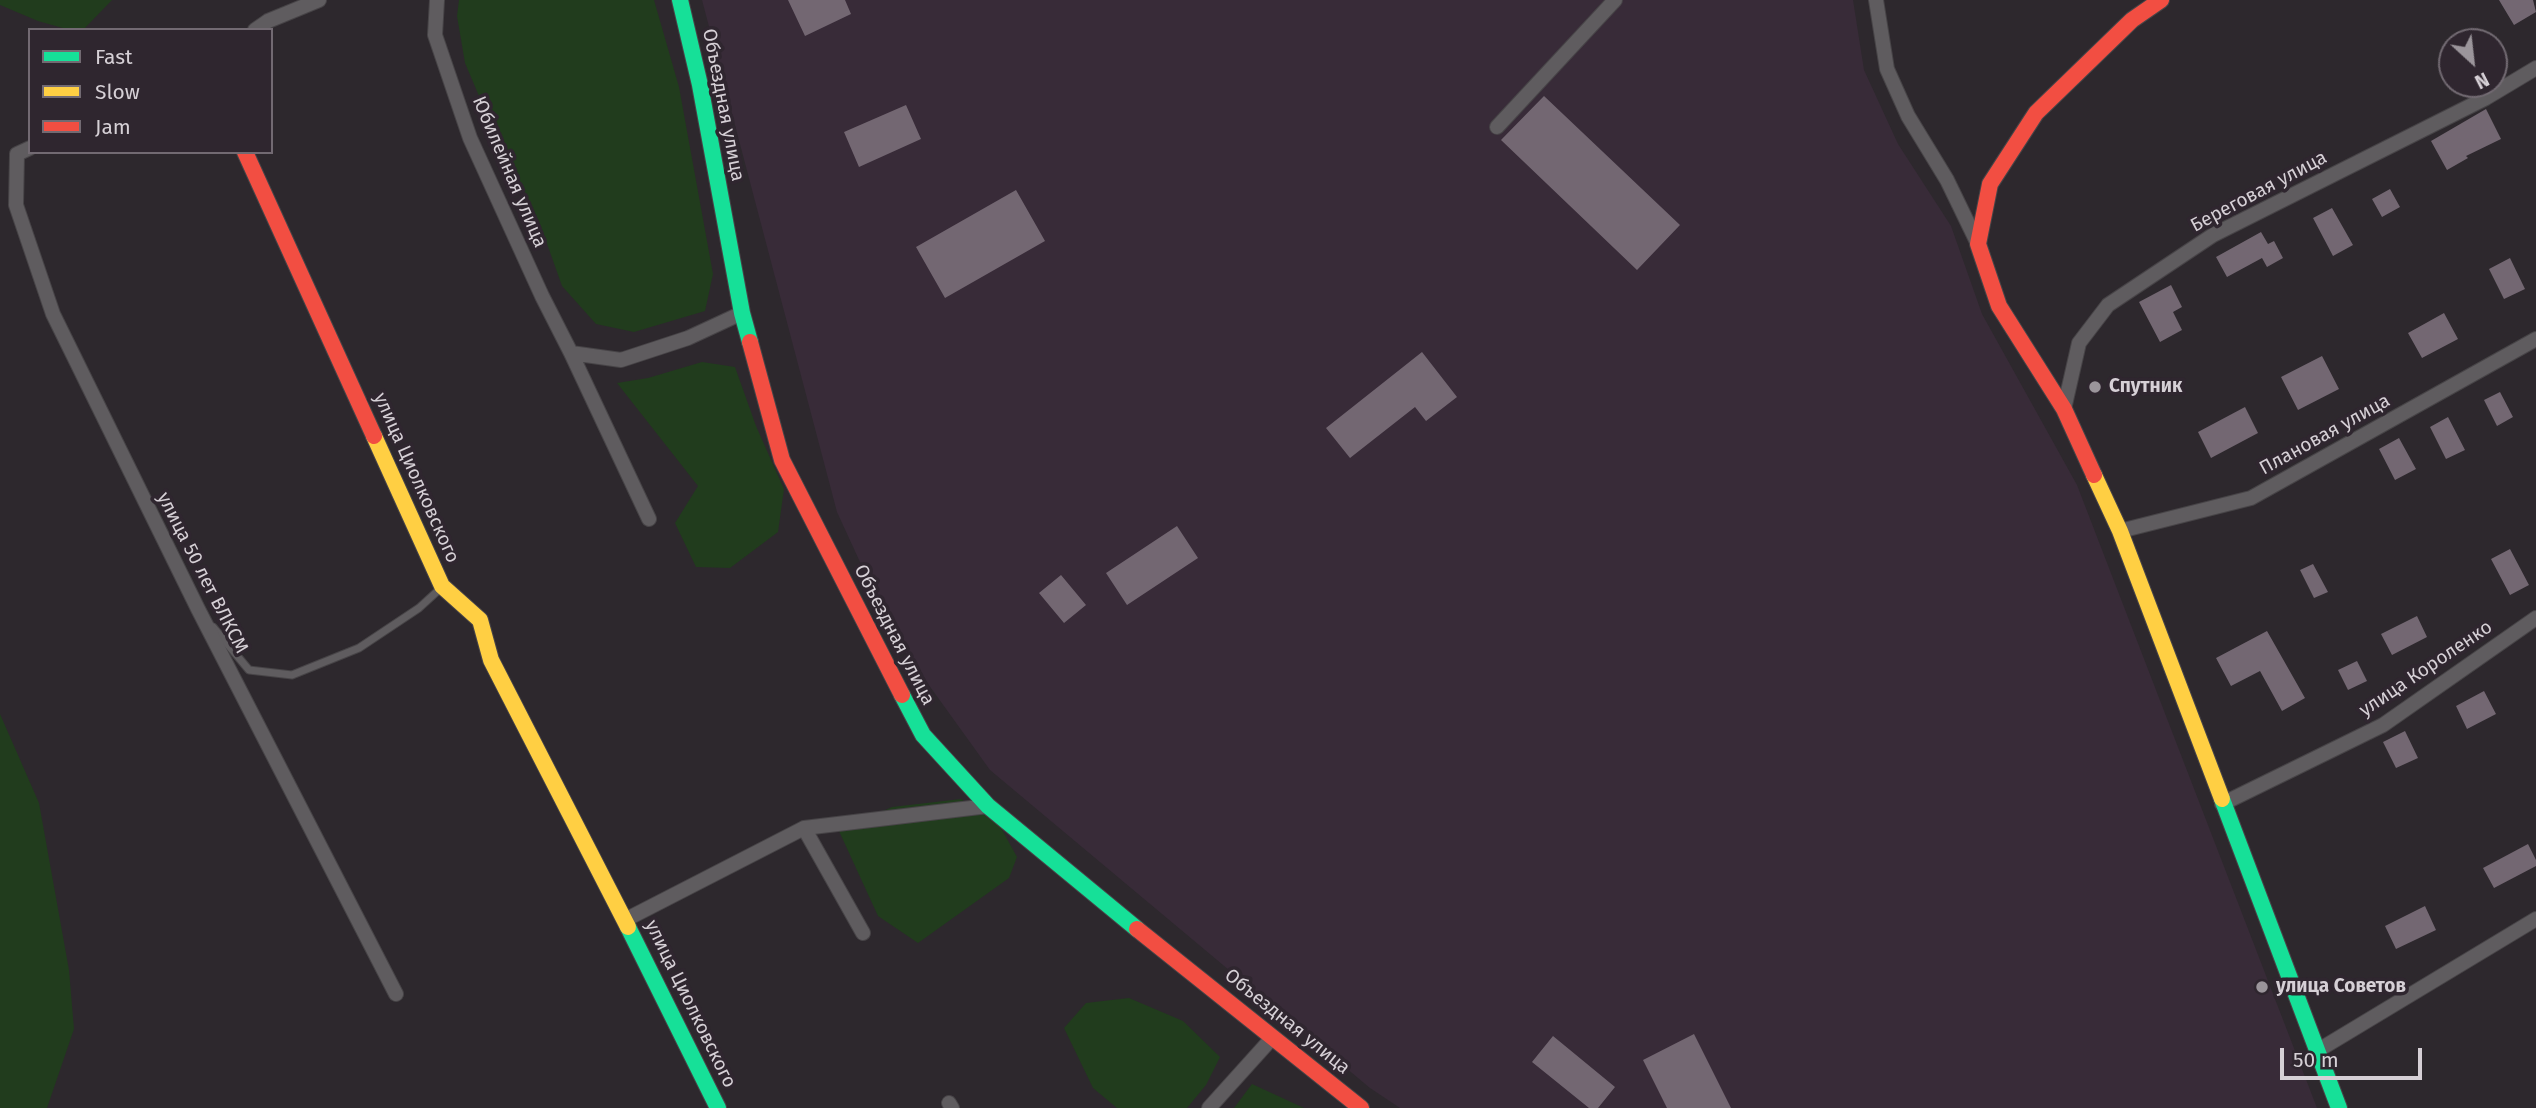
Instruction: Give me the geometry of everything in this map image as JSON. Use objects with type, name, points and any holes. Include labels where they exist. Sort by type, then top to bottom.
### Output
[{"type":"street","points":[[258,28],[318,0]]},
{"type":"street","name":"Юбилейная улица","points":[[437,0],[435,35],[470,138],[649,519]]},
{"type":"street","name":"Объездная улица","points":[[680,0],[700,85],[742,313],[782,460],[923,736],[988,806],[1361,1108]]},
{"type":"street","points":[[1497,127],[1615,0]]},
{"type":"street","points":[[1876,0],[1887,69],[1908,116],[1947,180],[1978,244],[1999,306],[2064,410],[2120,531],[2339,1108]]},
{"type":"street","points":[[1978,244],[1990,184],[2036,113],[2132,20],[2161,0]]},
{"type":"street","name":"Береговая улица","points":[[2064,410],[2079,343],[2108,305],[2213,235],[2486,98],[2536,68]]},
{"type":"street","name":"улица 50 лет ВЛКСМ","points":[[24,151],[16,205],[53,314],[198,608],[396,994]]},
{"type":"street","name":"улица Циолковского","points":[[245,154],[442,586],[480,620],[491,660],[718,1108]]},
{"type":"street","points":[[571,353],[621,360],[688,338],[742,313]]},
{"type":"street","name":"Плановая улица","points":[[2120,531],[2251,498],[2536,339]]},
{"type":"street","name":"улица Короленко","points":[[2222,804],[2383,726],[2536,618]]},
{"type":"street","name":"улица Циолковского","points":[[625,920],[804,828],[988,806]]},
{"type":"street","points":[[804,828],[863,933]]},
{"type":"street","points":[[2317,1051],[2536,919]]},
{"type":"street","points":[[1209,1108],[1273,1037]]},
{"type":"lane","points":[[198,608],[249,670],[292,675],[359,648],[419,608],[442,586]]},
{"type":"shaded area","points":[[702,0],[1853,0],[1864,70],[1898,144],[1951,226],[1982,314],[2077,485],[2317,1108],[1400,1108],[1370,1088],[990,770],[895,638],[837,512]]},
{"type":"green space","points":[[0,0],[112,0],[85,28],[63,28],[0,5]]},
{"type":"green space","points":[[459,0],[654,0],[679,87],[713,274],[705,311],[634,332],[596,324],[562,286],[539,221],[493,129],[465,63],[457,16]]},
{"type":"green space","points":[[702,362],[735,367],[756,426],[784,489],[778,532],[730,568],[696,567],[675,523],[698,486],[617,383],[648,378]]},
{"type":"green space","points":[[0,714],[39,803],[69,970],[74,1029],[47,1108],[0,1108]]},
{"type":"green space","points":[[961,799],[1000,826],[1017,857],[1009,878],[918,943],[878,916],[839,831],[892,807]]},
{"type":"green space","points":[[1129,998],[1183,1021],[1220,1057],[1206,1085],[1187,1108],[1117,1108],[1093,1088],[1064,1028],[1086,1003]]},
{"type":"green space","points":[[1252,1084],[1304,1108],[1234,1108]]},
{"type":"building","points":[[788,0],[845,0],[851,14],[805,36]]},
{"type":"building","points":[[2499,0],[2533,0],[2536,12],[2514,25]]},
{"type":"building","points":[[1544,96],[1680,225],[1637,270],[1501,140]]},
{"type":"building","points":[[906,105],[921,139],[859,167],[844,132]]},
{"type":"building","points":[[2486,109],[2501,139],[2466,156],[2468,158],[2447,170],[2431,141]]},
{"type":"building","points":[[2390,189],[2400,207],[2382,217],[2372,199]]},
{"type":"building","points":[[1016,190],[1045,241],[945,298],[916,247]]},
{"type":"building","points":[[2332,208],[2353,245],[2333,256],[2313,218]]},
{"type":"building","points":[[2261,232],[2268,244],[2274,241],[2283,258],[2267,267],[2262,258],[2227,277],[2216,257]]},
{"type":"building","points":[[2510,258],[2525,289],[2504,299],[2489,269]]},
{"type":"building","points":[[2171,285],[2182,307],[2173,312],[2182,330],[2160,342],[2139,302]]},
{"type":"building","points":[[2444,313],[2458,339],[2422,358],[2408,333]]},
{"type":"building","points":[[1422,352],[1457,397],[1426,421],[1415,407],[1350,458],[1326,428]]},
{"type":"building","points":[[2322,356],[2339,389],[2298,410],[2281,377]]},
{"type":"building","points":[[2500,392],[2513,417],[2497,426],[2484,400]]},
{"type":"building","points":[[2245,407],[2258,433],[2211,458],[2198,432]]},
{"type":"building","points":[[2448,417],[2465,450],[2446,459],[2430,427]]},
{"type":"building","points":[[2399,438],[2416,469],[2395,480],[2379,449]]},
{"type":"building","points":[[1177,526],[1198,558],[1127,605],[1106,573]]},
{"type":"building","points":[[2510,549],[2529,585],[2510,595],[2491,559]]},
{"type":"building","points":[[2313,564],[2328,592],[2314,598],[2300,570]]},
{"type":"building","points":[[1061,575],[1086,605],[1064,623],[1039,593]]},
{"type":"building","points":[[2417,616],[2427,637],[2392,655],[2381,634]]},
{"type":"building","points":[[2267,631],[2305,698],[2282,711],[2260,671],[2231,686],[2216,658]]},
{"type":"building","points":[[2357,661],[2367,681],[2348,690],[2338,670]]},
{"type":"building","points":[[2484,691],[2496,714],[2467,729],[2456,706]]},
{"type":"building","points":[[2405,731],[2418,758],[2396,768],[2383,742]]},
{"type":"building","points":[[2528,844],[2536,866],[2494,888],[2483,868]]},
{"type":"building","points":[[2425,906],[2436,930],[2396,949],[2385,926]]},
{"type":"building","points":[[1694,1034],[1731,1108],[1667,1108],[1643,1060]]},
{"type":"building","points":[[1553,1036],[1615,1087],[1598,1108],[1589,1108],[1532,1062]]},
{"type":"traffic: fast","points":[[680,0],[700,85],[742,313],[750,342]]},
{"type":"traffic: fast","points":[[902,695],[923,735],[988,806],[1137,929]]},
{"type":"traffic: fast","points":[[2222,799],[2339,1108]]},
{"type":"traffic: fast","points":[[628,927],[718,1108]]},
{"type":"traffic: slow","points":[[374,436],[442,586],[480,620],[491,660],[628,927]]},
{"type":"traffic: slow","points":[[2094,475],[2120,531],[2222,799]]},
{"type":"traffic: jam","points":[[2094,475],[2064,409],[1999,306],[1978,244],[1990,184],[2036,113],[2132,20],[2161,0]]},
{"type":"traffic: jam","points":[[246,154],[374,436]]},
{"type":"traffic: jam","points":[[750,342],[782,460],[902,695]]},
{"type":"traffic: jam","points":[[1137,929],[1361,1108]]},
{"type":"place","name":"Спутник","points":[[2095,387]]},
{"type":"place","name":"улица Советов","points":[[2262,987]]}]
